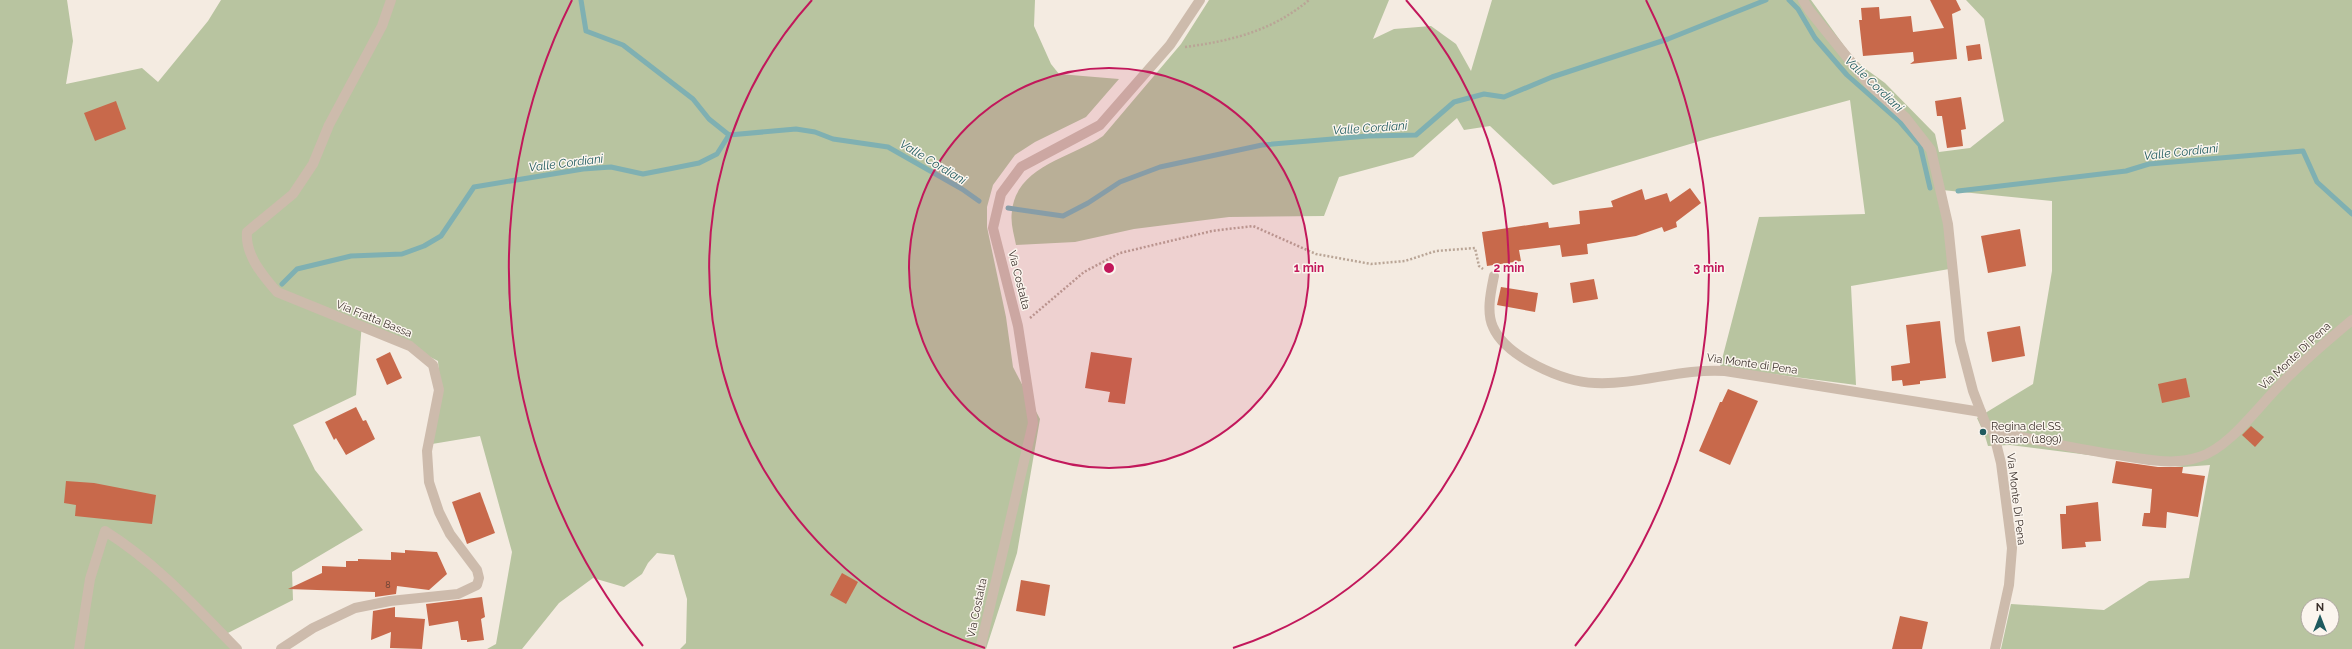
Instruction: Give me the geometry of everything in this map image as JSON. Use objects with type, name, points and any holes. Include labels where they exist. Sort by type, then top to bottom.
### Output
[{"type":"street","name":"Via Fratta Bassa","points":[[281,649],[313,628],[355,608],[390,601],[458,594],[477,586],[479,578],[477,570],[450,534],[439,512],[429,482],[427,451],[439,390],[433,365],[410,346],[277,292],[262,274],[246,243],[247,232],[293,194],[313,164],[329,125],[382,26],[391,0]]},
{"type":"street","name":"Via Costalta","points":[[980,649],[1032,423],[1018,326],[993,228],[1001,194],[1021,167],[1100,125],[1170,45],[1200,0]]},
{"type":"street","points":[[1803,0],[1868,83],[1906,118],[1931,150],[1948,224],[1960,341],[1973,392],[1986,424],[1993,431]]},
{"type":"street","name":"Via Monte di Pena","points":[[1494,276],[1490,311],[1492,326],[1500,338],[1526,360],[1571,379],[1595,383],[1627,382],[1702,369],[1725,371],[1981,412]]},
{"type":"street","name":"Via Monte Di Pena","points":[[1995,649],[2009,586],[2012,548],[2001,463],[1993,431],[2090,451],[2156,461],[2184,460],[2200,457],[2217,447],[2237,430],[2280,384],[2352,320]]},
{"type":"street","points":[[78,649],[90,578],[105,531],[134,548],[180,588],[236,649]]},
{"type":"path","points":[[1170,45],[1191,46],[1259,32],[1295,12],[1309,0]]},
{"type":"path","points":[[1018,326],[1051,301],[1084,272],[1120,253],[1212,231],[1254,226],[1316,254],[1371,264],[1405,261],[1436,251],[1475,248],[1479,266],[1494,276]]},
{"type":"green space","points":[[0,0],[67,0],[73,41],[66,84],[142,68],[158,82],[208,21],[221,0],[1035,0],[1034,26],[1051,64],[1059,74],[1119,79],[1086,117],[1035,142],[1015,155],[993,185],[987,207],[987,227],[1006,317],[1013,367],[1040,419],[1017,553],[986,649],[680,649],[686,643],[687,599],[674,555],[657,553],[648,563],[642,574],[624,587],[593,578],[559,603],[522,649],[487,649],[496,644],[512,552],[480,436],[432,444],[441,401],[438,361],[362,323],[356,395],[293,425],[315,470],[363,530],[292,572],[293,600],[224,635],[241,649],[0,649]]},
{"type":"green space","points":[[1209,0],[1389,0],[1373,39],[1394,29],[1431,26],[1456,44],[1471,71],[1492,0],[1811,0],[1850,54],[1863,67],[1885,83],[1935,134],[1939,152],[1970,148],[2004,121],[1984,19],[1966,0],[2352,0],[2352,649],[2001,649],[2011,604],[2104,610],[2149,581],[2189,578],[2210,465],[2183,467],[2010,445],[1988,446],[1985,436],[1982,437],[1979,430],[1982,429],[1977,418],[2033,384],[2052,271],[2052,201],[1942,190],[1955,268],[1851,286],[1856,385],[1720,367],[1759,217],[1865,214],[1850,100],[1710,138],[1553,185],[1490,126],[1464,130],[1457,118],[1413,157],[1339,177],[1324,216],[1229,217],[1134,229],[1075,242],[1016,245],[1012,224],[1012,211],[1016,195],[1024,183],[1048,164],[1090,144],[1103,136],[1181,44]]},
{"type":"building","points":[[1930,0],[1956,0],[1961,10],[1952,14],[1957,59],[1910,64],[1914,61],[1913,52],[1863,56],[1859,20],[1862,20],[1861,8],[1879,7],[1880,19],[1911,16],[1913,32],[1944,28]]},
{"type":"building","points":[[1980,44],[1982,59],[1968,61],[1966,46]]},
{"type":"building","points":[[1961,97],[1966,129],[1961,130],[1963,146],[1947,148],[1942,116],[1937,116],[1935,101]]},
{"type":"building","points":[[116,101],[126,129],[95,141],[84,113]]},
{"type":"building","points":[[1690,188],[1701,203],[1676,222],[1677,227],[1664,232],[1662,227],[1636,236],[1587,244],[1588,254],[1562,257],[1560,245],[1519,250],[1521,261],[1487,266],[1482,232],[1548,222],[1549,228],[1580,224],[1579,211],[1613,207],[1611,201],[1642,189],[1645,200],[1667,193],[1670,202]]},
{"type":"building","points":[[2020,229],[2026,266],[1988,273],[1981,236]]},
{"type":"building","points":[[1594,279],[1598,299],[1573,303],[1570,283]]},
{"type":"building","points":[[1501,287],[1538,293],[1535,312],[1497,305]]},
{"type":"building","points":[[1940,321],[1946,378],[1920,381],[1920,384],[1903,386],[1902,380],[1892,381],[1891,366],[1910,363],[1906,325]]},
{"type":"building","points":[[2020,326],[2025,356],[1992,362],[1987,332]]},
{"type":"building","points":[[390,352],[402,378],[387,385],[376,359]]},
{"type":"building","points":[[1091,352],[1132,358],[1125,404],[1108,402],[1110,392],[1085,388]]},
{"type":"building","points":[[2186,378],[2190,397],[2162,403],[2158,384]]},
{"type":"building","points":[[1728,389],[1758,401],[1730,465],[1699,451],[1720,402],[1722,402]]},
{"type":"building","points":[[356,407],[363,421],[366,420],[375,439],[346,455],[336,438],[334,440],[325,422]]},
{"type":"building","points":[[2251,426],[2264,437],[2255,447],[2242,435]]},
{"type":"building","points":[[2116,461],[2158,467],[2183,467],[2182,473],[2205,476],[2198,517],[2167,512],[2166,528],[2142,526],[2144,513],[2150,513],[2152,489],[2112,483]]},
{"type":"building","points":[[66,481],[94,483],[156,495],[152,524],[75,516],[76,505],[64,503]]},
{"type":"building","points":[[480,492],[495,533],[467,544],[452,502]]},
{"type":"building","points":[[2098,502],[2101,541],[2085,542],[2086,547],[2062,549],[2060,514],[2066,514],[2066,506]]},
{"type":"building","points":[[405,550],[437,552],[447,574],[429,590],[397,586],[396,594],[375,597],[375,592],[288,589],[322,573],[322,566],[346,567],[346,561],[358,561],[358,559],[391,560],[391,552],[405,553]]},
{"type":"building","points":[[842,573],[858,582],[846,604],[830,595]]},
{"type":"building","points":[[1021,580],[1050,585],[1045,616],[1016,611]]},
{"type":"building","points":[[482,597],[485,617],[481,619],[484,640],[467,642],[467,640],[461,640],[458,621],[429,626],[426,604]]},
{"type":"building","points":[[395,607],[395,617],[425,619],[422,649],[390,648],[391,632],[371,640],[373,611]]},
{"type":"building","points":[[1900,616],[1928,622],[1922,649],[1892,649]]},
{"type":"waterway","points":[[581,0],[586,31],[623,45],[693,99],[709,119],[729,135]]},
{"type":"waterway","name":"Valle Cordiani","points":[[1008,208],[1063,216],[1088,203],[1120,182],[1160,167],[1262,145],[1368,136],[1416,135],[1454,102],[1484,94],[1504,97],[1552,77],[1668,39],[1766,0]]},
{"type":"waterway","name":"Valle Cordiani","points":[[1789,0],[1798,9],[1815,38],[1847,75],[1900,122],[1920,145],[1930,188]]},
{"type":"waterway","name":"Valle Cordiani","points":[[282,284],[297,269],[351,256],[402,254],[424,246],[441,236],[474,187],[583,169],[611,167],[643,174],[699,163],[717,154],[729,135],[796,129],[815,132],[833,139],[888,147],[962,189],[979,201]]},
{"type":"waterway","name":"Valle Cordiani","points":[[1958,191],[2126,171],[2149,164],[2303,151],[2317,182],[2352,214]]},
{"type":"place","name":"Regina del SS. Rosario (1899)","points":[[1983,432]]}]
